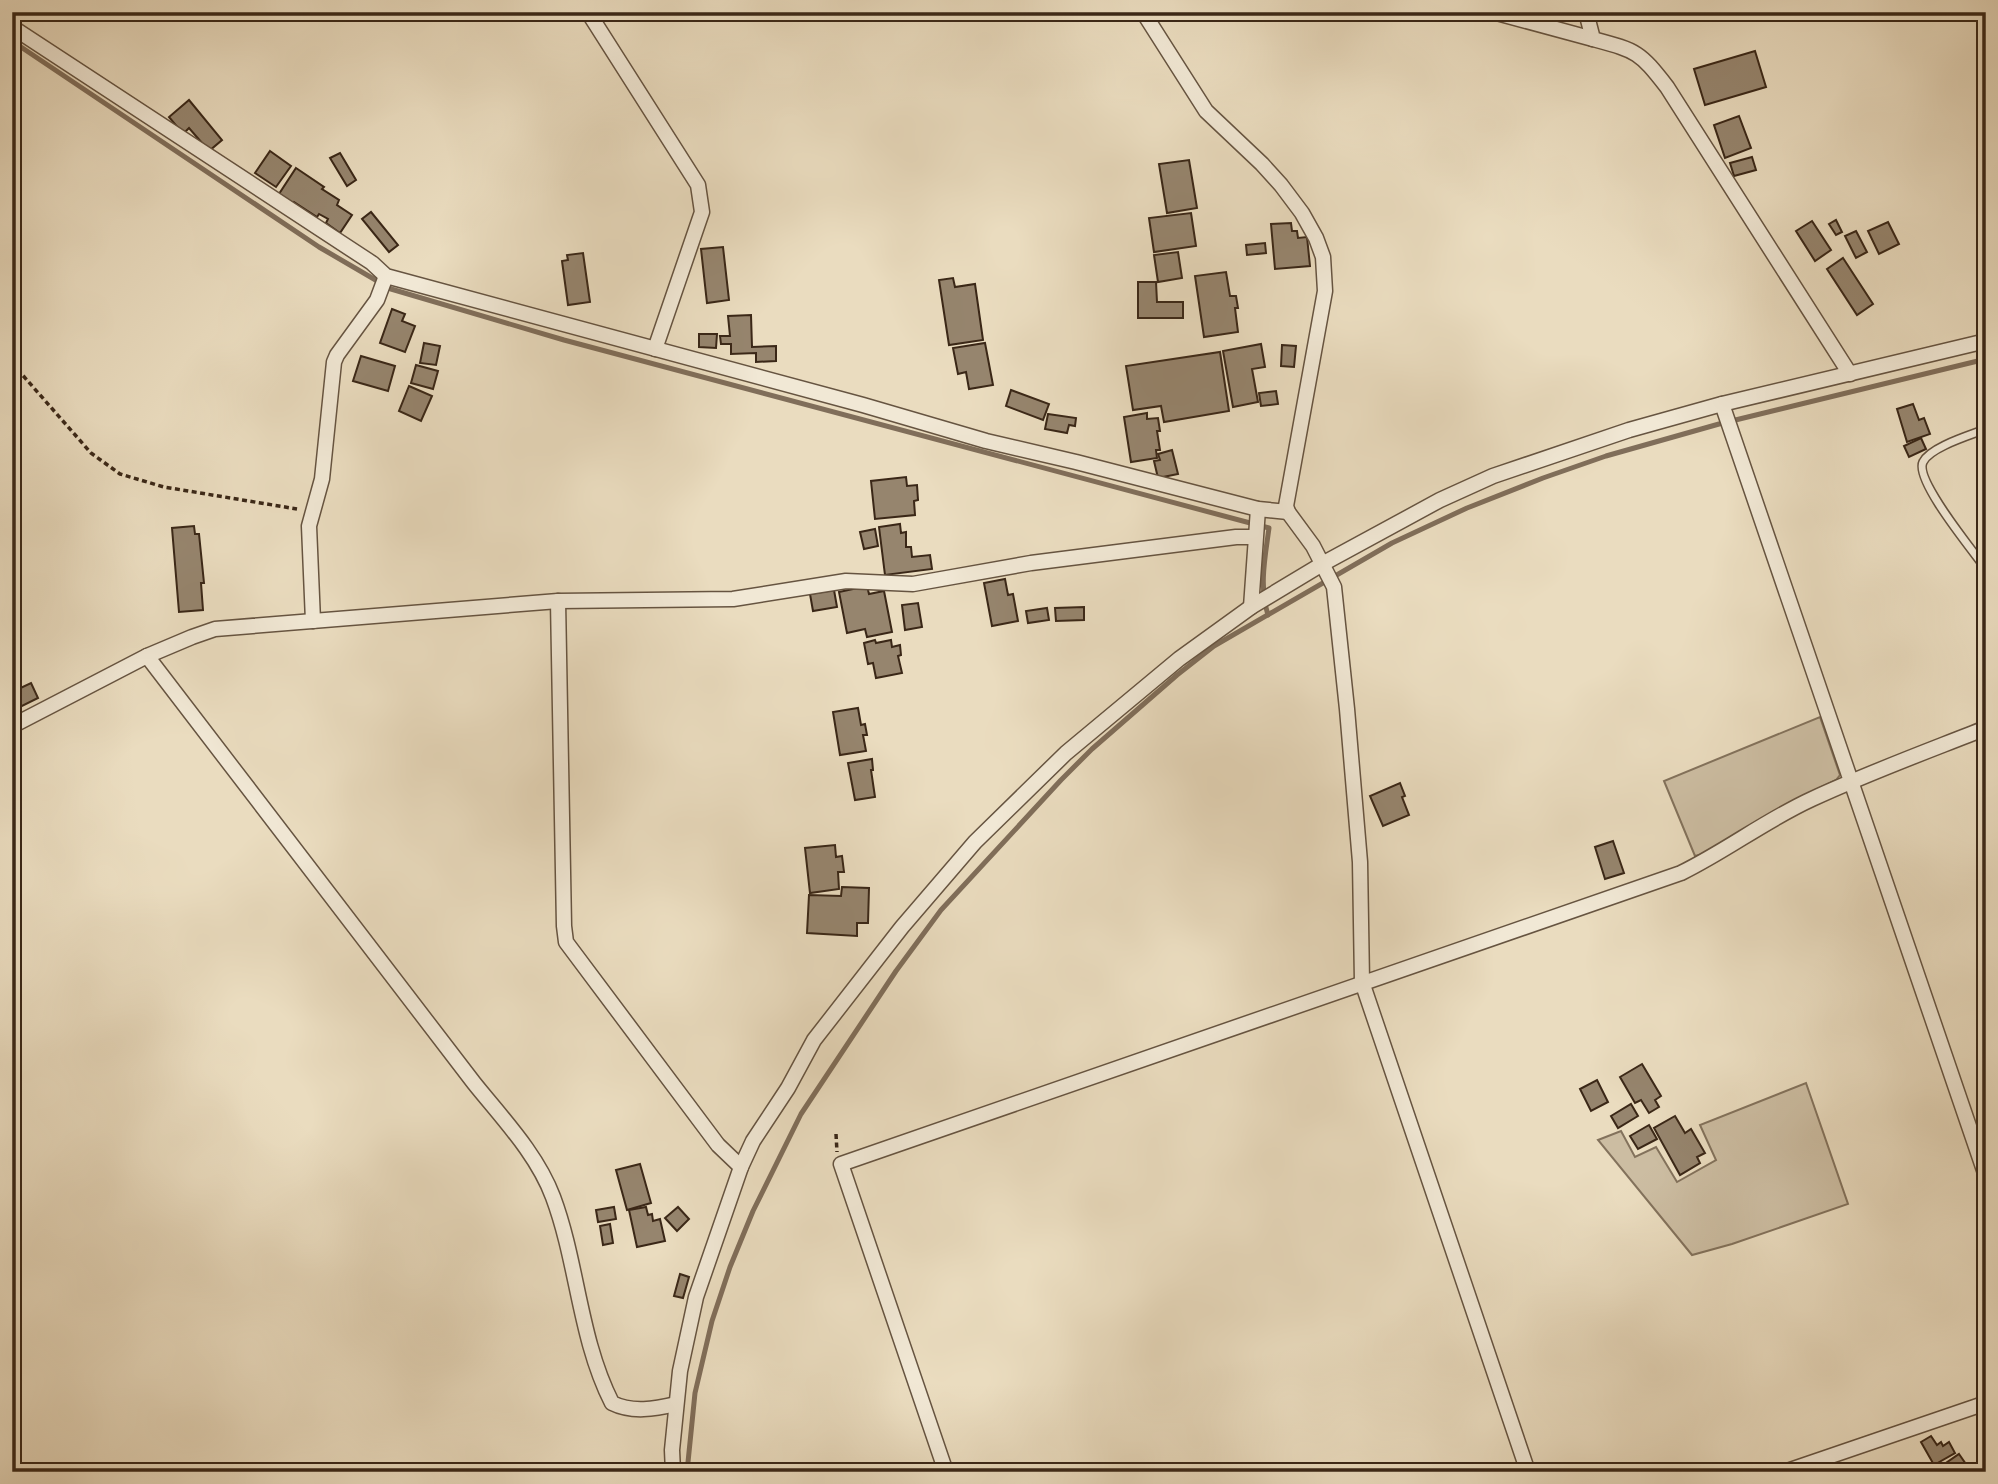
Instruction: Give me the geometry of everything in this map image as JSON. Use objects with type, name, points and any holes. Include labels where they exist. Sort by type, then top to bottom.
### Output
[{"type":"street","points":[[588,12],[698,185],[702,203],[702,212],[655,349]]},
{"type":"street","points":[[1143,12],[1206,111],[1262,164],[1302,213],[1323,257],[1325,291],[1287,498],[1288,512],[1325,567],[1334,587],[1360,862],[1362,982],[1528,1472]]},
{"type":"street","points":[[1493,12],[1620,46],[1640,55],[1667,87],[1850,374]]},
{"type":"street","points":[[1586,12],[1593,39]]},
{"type":"street","points":[[12,27],[372,263],[386,276],[986,441],[1258,509],[1288,512]]},
{"type":"street","points":[[313,621],[309,526],[322,479],[334,362],[377,300],[386,276]]},
{"type":"street","points":[[673,1472],[680,1371],[696,1297],[741,1167],[753,1141],[788,1088],[814,1040],[902,927],[975,842],[1066,753],[1179,659],[1251,607],[1440,500],[1493,476],[1629,430],[1726,415],[1850,374],[1986,341]]},
{"type":"street","points":[[1726,415],[1986,1176]]},
{"type":"street","points":[[1251,607],[1258,509]]},
{"type":"street","points":[[12,726],[147,656],[215,629],[558,601],[733,599],[846,581],[913,584],[1031,563],[1236,537],[1255,537]]},
{"type":"street","points":[[558,601],[566,942],[718,1145],[741,1167]]},
{"type":"street","points":[[147,656],[523,1145],[539,1170],[552,1194],[563,1226],[584,1327],[612,1402],[618,1406],[647,1410],[676,1404]]},
{"type":"street","points":[[946,1472],[841,1164],[1681,873],[1707,861],[1812,799],[1986,728]]},
{"type":"street","points":[[1784,1472],[1986,1403]]},
{"type":"lane","points":[[1986,429],[1930,454],[1922,462],[1922,470],[1936,500],[1986,569]]},
{"type":"path","points":[[12,363],[91,453],[120,474],[164,487],[313,512]]},
{"type":"shaded area","points":[[1820,717],[1840,775],[1836,780],[1797,799],[1708,853],[1695,856],[1664,781]]},
{"type":"shaded area","points":[[1806,1083],[1848,1204],[1692,1255],[1598,1140],[1621,1131],[1635,1157],[1656,1147],[1677,1182],[1716,1160],[1700,1125]]},
{"type":"building","points":[[1730,12],[1756,12],[1732,20]]},
{"type":"building","points":[[1755,51],[1766,87],[1705,105],[1694,69]]},
{"type":"building","points":[[189,100],[222,140],[209,151],[189,128],[183,134],[169,117]]},
{"type":"building","points":[[1739,116],[1751,148],[1725,158],[1714,125]]},
{"type":"building","points":[[270,151],[291,166],[276,187],[255,173]]},
{"type":"building","points":[[340,153],[356,180],[347,186],[330,158]]},
{"type":"building","points":[[1752,157],[1756,170],[1734,176],[1730,163]]},
{"type":"building","points":[[1189,160],[1197,208],[1167,213],[1159,164]]},
{"type":"building","points":[[296,168],[324,187],[322,189],[339,200],[337,205],[352,215],[340,233],[326,223],[328,219],[319,214],[317,217],[294,202],[291,206],[277,197]]},
{"type":"building","points":[[371,212],[398,245],[389,252],[362,219]]},
{"type":"building","points":[[1191,213],[1196,246],[1154,252],[1149,218]]},
{"type":"building","points":[[1836,220],[1842,232],[1836,235],[1829,224]]},
{"type":"building","points":[[1812,221],[1831,250],[1815,261],[1796,231]]},
{"type":"building","points":[[1888,222],[1899,244],[1879,254],[1868,231]]},
{"type":"building","points":[[1291,223],[1292,231],[1297,231],[1298,238],[1307,237],[1310,266],[1275,269],[1271,224]]},
{"type":"building","points":[[1856,231],[1867,252],[1856,258],[1845,236]]},
{"type":"building","points":[[1265,243],[1266,253],[1247,255],[1246,245]]},
{"type":"building","points":[[723,247],[729,300],[707,303],[701,249]]},
{"type":"building","points":[[1178,252],[1182,278],[1158,282],[1154,255]]},
{"type":"building","points":[[583,253],[590,302],[568,305],[562,261],[568,260],[567,255]]},
{"type":"building","points":[[1843,258],[1873,304],[1857,315],[1827,269]]},
{"type":"building","points":[[1226,272],[1230,296],[1236,296],[1238,332],[1204,337],[1195,276]]},
{"type":"building","points":[[953,278],[955,287],[975,284],[983,340],[949,345],[939,280]]},
{"type":"building","points":[[1138,282],[1156,282],[1157,302],[1183,302],[1183,318],[1138,318]]},
{"type":"building","points":[[392,309],[405,314],[402,321],[415,326],[405,352],[380,343]]},
{"type":"building","points":[[751,315],[752,347],[776,346],[776,361],[756,362],[756,353],[731,354],[731,344],[721,344],[720,336],[730,336],[728,316]]},
{"type":"building","points":[[699,334],[717,334],[716,348],[699,347]]},
{"type":"building","points":[[424,343],[440,346],[436,365],[420,363]]},
{"type":"building","points":[[985,343],[993,385],[969,389],[966,372],[958,374],[953,348]]},
{"type":"building","points":[[1261,344],[1265,367],[1252,369],[1258,402],[1233,407],[1223,351]]},
{"type":"building","points":[[1282,345],[1296,346],[1294,367],[1281,366]]},
{"type":"building","points":[[1220,352],[1229,411],[1164,422],[1161,406],[1133,410],[1126,366]]},
{"type":"building","points":[[361,356],[395,366],[388,391],[353,381]]},
{"type":"building","points":[[416,365],[438,371],[433,389],[411,383]]},
{"type":"building","points":[[409,386],[432,396],[421,421],[399,411]]},
{"type":"building","points":[[1011,390],[1049,404],[1043,420],[1006,406]]},
{"type":"building","points":[[1276,391],[1278,404],[1261,406],[1259,393]]},
{"type":"building","points":[[1913,404],[1919,420],[1924,418],[1930,434],[1907,442],[1897,409]]},
{"type":"building","points":[[1147,413],[1147,419],[1158,418],[1160,450],[1156,450],[1157,458],[1131,462],[1124,417]]},
{"type":"building","points":[[1048,414],[1076,418],[1075,426],[1069,425],[1067,433],[1045,429]]},
{"type":"building","points":[[1921,438],[1926,449],[1909,457],[1904,446]]},
{"type":"building","points":[[1172,450],[1178,474],[1158,478],[1154,461],[1160,460],[1158,454]]},
{"type":"building","points":[[906,477],[907,486],[917,485],[915,515],[875,519],[871,481]]},
{"type":"building","points":[[900,524],[901,533],[906,532],[906,547],[911,547],[912,557],[930,555],[932,569],[885,575],[879,527]]},
{"type":"building","points":[[194,526],[195,534],[199,534],[204,583],[201,583],[203,610],[179,612],[172,528]]},
{"type":"building","points":[[875,529],[878,546],[864,549],[860,532]]},
{"type":"building","points":[[1005,579],[1008,595],[1013,594],[1018,621],[992,626],[984,583]]},
{"type":"building","points":[[867,586],[869,594],[884,591],[892,632],[867,637],[865,629],[847,633],[839,592]]},
{"type":"building","points":[[834,590],[837,607],[813,611],[810,594]]},
{"type":"building","points":[[918,603],[922,627],[905,630],[902,605]]},
{"type":"building","points":[[1084,607],[1084,620],[1056,621],[1055,608]]},
{"type":"building","points":[[1047,608],[1049,620],[1028,623],[1026,611]]},
{"type":"building","points":[[875,640],[876,643],[891,640],[892,647],[900,645],[901,655],[898,656],[902,673],[876,678],[873,663],[868,664],[864,643]]},
{"type":"building","points":[[31,683],[38,698],[12,711],[12,692]]},
{"type":"building","points":[[858,708],[861,725],[865,724],[867,735],[863,735],[866,751],[840,755],[833,712]]},
{"type":"building","points":[[872,759],[875,797],[855,800],[848,763]]},
{"type":"building","points":[[1400,783],[1409,815],[1383,826],[1370,796]]},
{"type":"building","points":[[1613,841],[1624,873],[1605,879],[1595,847]]},
{"type":"building","points":[[835,845],[836,857],[842,856],[844,872],[838,872],[839,889],[810,893],[805,848]]},
{"type":"building","points":[[842,887],[869,888],[868,923],[857,923],[857,936],[807,933],[809,895],[841,896]]},
{"type":"building","points":[[1642,1064],[1661,1096],[1655,1100],[1659,1107],[1649,1113],[1641,1100],[1635,1103],[1620,1077]]},
{"type":"building","points":[[1597,1080],[1608,1102],[1591,1111],[1580,1089]]},
{"type":"building","points":[[1631,1104],[1638,1116],[1618,1128],[1611,1116]]},
{"type":"building","points":[[1675,1116],[1685,1133],[1691,1129],[1705,1153],[1697,1157],[1700,1163],[1680,1175],[1654,1128]]},
{"type":"building","points":[[1649,1125],[1657,1139],[1638,1149],[1630,1136]]},
{"type":"building","points":[[640,1164],[651,1203],[627,1210],[616,1170]]},
{"type":"building","points":[[614,1207],[616,1219],[598,1222],[596,1210]]},
{"type":"building","points":[[646,1207],[648,1215],[652,1214],[653,1221],[660,1219],[665,1241],[637,1247],[629,1210]]},
{"type":"building","points":[[678,1207],[689,1219],[677,1231],[665,1218]]},
{"type":"building","points":[[610,1224],[613,1243],[603,1245],[600,1226]]},
{"type":"building","points":[[680,1274],[689,1277],[683,1298],[674,1296]]},
{"type":"building","points":[[1931,1436],[1937,1445],[1941,1442],[1943,1446],[1949,1442],[1955,1453],[1934,1465],[1921,1442]]},
{"type":"building","points":[[1959,1454],[1968,1467],[1961,1472],[1948,1472],[1943,1465]]},
{"type":"building","points":[[1984,1461],[1986,1472],[1967,1472]]},
{"type":"waterway","points":[[12,41],[319,247],[391,289],[564,340],[1269,528],[1263,583],[1268,615]]},
{"type":"waterway","points":[[687,1472],[695,1393],[712,1321],[753,1211],[801,1114],[896,971],[941,910],[1092,749],[1177,675],[1214,646],[1392,543],[1467,508],[1543,478],[1606,456],[1719,424],[1986,359]]}]
